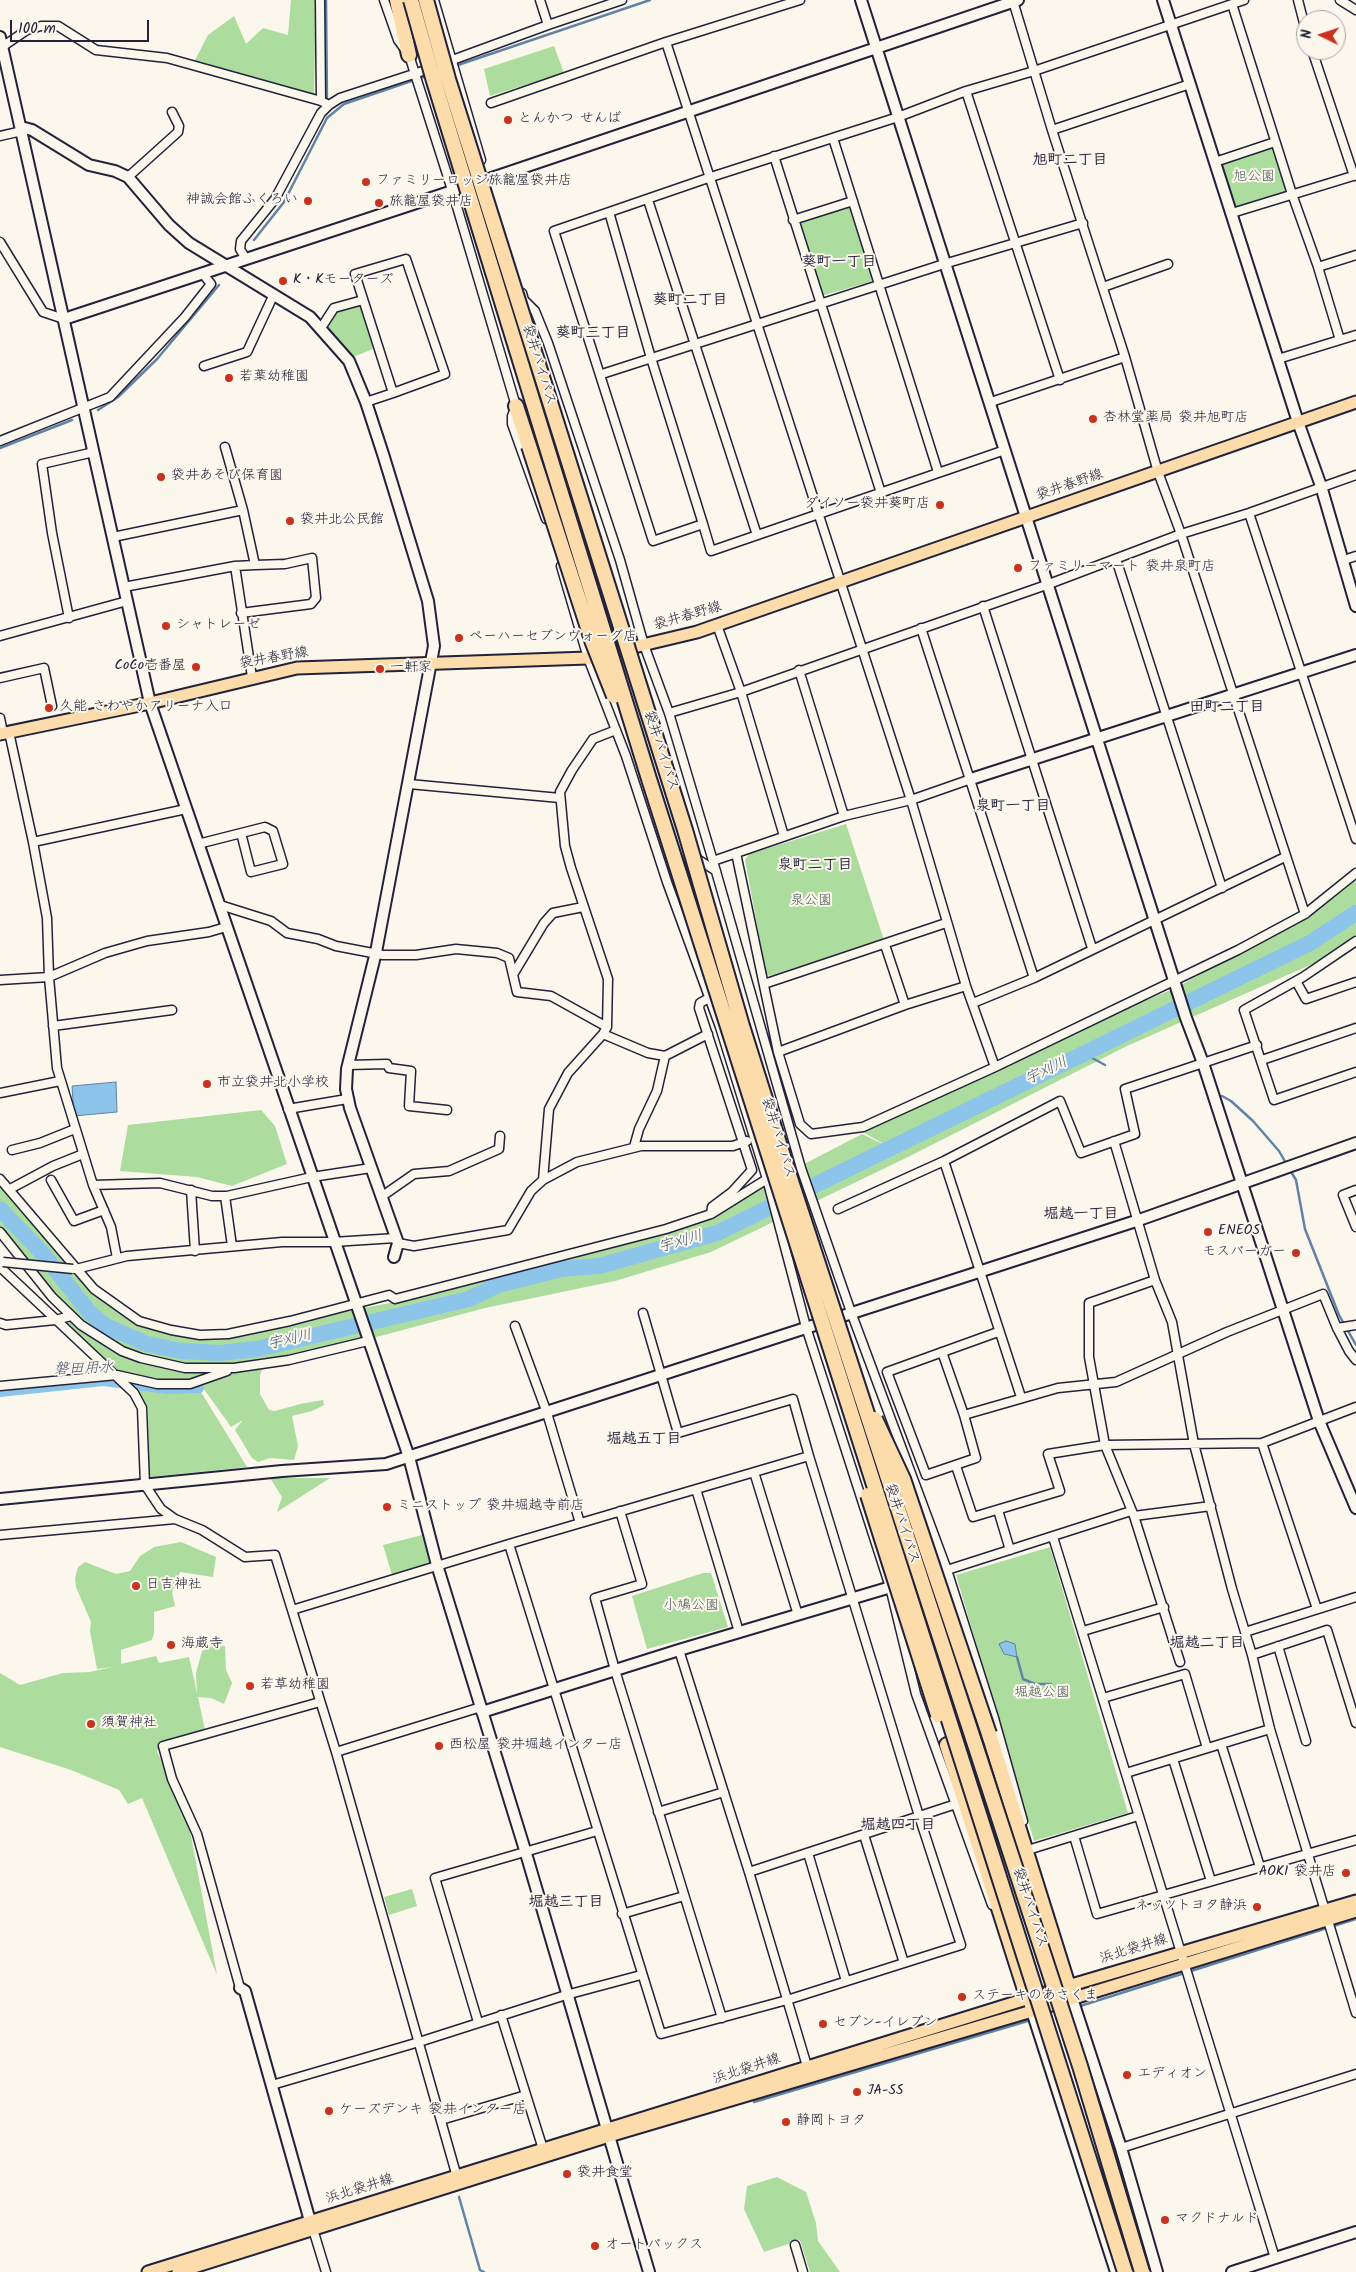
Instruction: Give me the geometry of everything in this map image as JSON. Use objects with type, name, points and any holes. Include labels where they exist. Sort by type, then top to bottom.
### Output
[{"type":"highway","points":[[397,0],[409,55]]},
{"type":"highway","name":"袋井バイパス","points":[[411,0],[434,81],[649,779],[751,1093],[1080,2066],[1142,2272]]},
{"type":"highway","name":"袋井バイパス","points":[[426,0],[448,79],[686,830],[822,1300],[1125,2272]]},
{"type":"highway","points":[[524,300],[602,543],[686,830]]},
{"type":"highway","points":[[516,406],[593,643],[649,779]]},
{"type":"highway","points":[[822,1300],[848,1344],[869,1407],[903,1479],[989,1734],[1070,1992]]},
{"type":"highway","points":[[822,1300],[821,1335],[874,1519],[1030,2005]]},
{"type":"main road","name":"袋井春野線","points":[[4,733],[297,668],[588,658],[644,645],[717,625],[1356,402]]},
{"type":"main road","name":"浜北袋井線","points":[[1070,1992],[1185,1963],[1327,1915],[1356,1901]]},
{"type":"main road","name":"浜北袋井線","points":[[178,2272],[457,2176],[1030,2005],[1181,1952],[1327,1915],[1356,1911]]},
{"type":"main road","name":"浜北袋井線","points":[[148,2272],[312,2226],[608,2132],[807,2066],[1030,2005]]},
{"type":"street","points":[[320,0],[321,100]]},
{"type":"street","points":[[384,0],[398,40],[409,55],[452,190],[516,406],[512,416],[512,424],[554,541],[588,658],[616,730],[709,998],[767,1179],[806,1327],[890,1587],[916,1694],[986,1892],[1012,1948]]},
{"type":"street","points":[[434,0],[486,180],[524,300],[535,311],[548,343],[620,560],[644,645],[669,713],[801,1168],[851,1312],[948,1570],[994,1718],[1031,1849],[1036,1882]]},
{"type":"street","points":[[540,0],[548,25]]},
{"type":"street","points":[[246,259],[240,249],[241,241],[275,199],[321,113],[329,104],[340,98],[415,74],[622,0]]},
{"type":"street","points":[[491,103],[666,42],[800,0]]},
{"type":"street","points":[[861,0],[944,264],[991,402],[1049,584],[1154,921],[1203,1063],[1319,1421],[1356,1508]]},
{"type":"street","points":[[1163,0],[1298,422],[1321,486],[1356,606]]},
{"type":"street","points":[[703,524],[653,541],[602,374],[554,231],[710,177],[898,117],[966,91],[1034,71],[1244,0]]},
{"type":"street","points":[[1340,0],[1356,10]]},
{"type":"street","points":[[0,242],[42,312],[64,319],[486,180],[1016,1],[1034,71],[1125,357],[1158,472],[1181,534],[1285,858],[1305,914]]},
{"type":"street","points":[[1232,4],[1292,194],[1318,266],[1340,340]]},
{"type":"street","points":[[329,104],[321,100],[167,58],[96,50],[58,26],[41,26],[1,42],[150,702],[408,1457],[437,1565],[525,1850],[566,1995],[649,2272]]},
{"type":"street","points":[[666,42],[757,326],[820,514],[911,800],[946,923],[994,1067]]},
{"type":"street","points":[[1232,213],[1355,175],[1315,60]]},
{"type":"street","points":[[1052,130],[1190,84]]},
{"type":"street","points":[[966,91],[1060,380]]},
{"type":"street","points":[[128,177],[178,132],[179,126],[172,112]]},
{"type":"street","points":[[0,136],[21,129],[32,130],[89,165],[115,171],[128,177],[169,225],[182,237],[310,317],[349,361],[366,402],[428,601],[434,646],[376,952],[348,1065],[346,1089],[347,1099],[397,1241],[394,1257]]},
{"type":"street","points":[[833,138],[938,472]]},
{"type":"street","points":[[1215,162],[1275,142]]},
{"type":"street","points":[[774,156],[881,493]]},
{"type":"street","points":[[648,200],[757,535]]},
{"type":"street","points":[[793,220],[853,201]]},
{"type":"street","points":[[608,212],[711,551],[1005,450]]},
{"type":"street","points":[[602,374],[696,343],[757,326],[944,264],[1083,223]]},
{"type":"street","points":[[1318,266],[1356,255]]},
{"type":"street","points":[[366,402],[393,393],[445,374],[406,259],[354,274],[393,393]]},
{"type":"street","points":[[1103,287],[1168,264]]},
{"type":"street","points":[[0,441],[110,397],[185,317],[211,284],[203,274]]},
{"type":"street","points":[[204,366],[248,352],[274,294]]},
{"type":"street","points":[[321,328],[334,308],[363,300]]},
{"type":"street","points":[[1278,359],[1356,335]]},
{"type":"street","points":[[991,402],[1125,357]]},
{"type":"street","points":[[225,447],[243,510],[255,565]]},
{"type":"street","points":[[69,618],[52,533],[42,464],[94,452]]},
{"type":"street","points":[[669,713],[741,692],[799,670],[1049,584],[1181,534],[1249,513],[1356,474]]},
{"type":"street","points":[[113,537],[243,510]]},
{"type":"street","points":[[1249,513],[1356,839]]},
{"type":"street","points":[[1344,560],[1356,556]]},
{"type":"street","points":[[124,587],[235,566],[285,564],[312,558],[316,598],[311,604],[241,613]]},
{"type":"street","points":[[1116,559],[1222,888]]},
{"type":"street","points":[[235,566],[252,677]]},
{"type":"street","points":[[0,636],[127,601]]},
{"type":"street","points":[[983,606],[1030,759],[1092,948]]},
{"type":"street","points":[[717,625],[741,692],[784,836]]},
{"type":"street","points":[[921,628],[1034,978]]},
{"type":"street","points":[[713,861],[844,816],[911,800],[1030,759],[1356,655]]},
{"type":"street","points":[[0,678],[44,668],[52,706]]},
{"type":"street","points":[[799,670],[844,816]]},
{"type":"street","points":[[0,718],[34,842],[47,918],[49,977],[57,1068],[93,1184],[111,1227],[117,1258]]},
{"type":"street","points":[[543,1180],[549,1110],[568,1073],[605,1031],[608,979],[582,907],[566,846],[560,792],[593,739],[616,730]]},
{"type":"street","points":[[409,784],[560,798]]},
{"type":"street","points":[[34,842],[186,809]]},
{"type":"street","points":[[198,844],[241,833],[265,827],[273,830],[283,864],[251,872],[241,833]]},
{"type":"street","points":[[736,853],[778,1052],[800,1124],[811,1134],[863,1127],[994,1067],[1174,979],[1238,950],[1305,914],[1356,873]]},
{"type":"street","points":[[972,1003],[1034,978],[1092,948],[1154,921],[1285,858]]},
{"type":"street","points":[[699,860],[716,871]]},
{"type":"street","points":[[668,882],[672,868]]},
{"type":"street","points":[[220,905],[271,921],[287,932],[318,939],[336,946],[383,954],[408,955],[456,948],[497,953],[509,958],[514,973],[516,992],[550,996],[605,1031],[648,1053],[665,1056],[708,1034]]},
{"type":"street","points":[[514,973],[544,923],[553,913],[582,907]]},
{"type":"street","points":[[764,984],[946,923]]},
{"type":"street","points":[[0,980],[49,977],[105,953],[147,941],[209,932],[226,927]]},
{"type":"street","points":[[1356,942],[1296,981],[1244,1010],[1274,1100],[1356,1072]]},
{"type":"street","points":[[885,945],[905,1005]]},
{"type":"street","points":[[1296,981],[1306,999],[1356,982]]},
{"type":"street","points":[[778,1052],[905,1005],[966,986]]},
{"type":"street","points":[[709,998],[700,1003],[699,1008],[745,1141],[752,1170],[732,1192],[712,1206],[711,1214]]},
{"type":"street","points":[[53,1026],[172,1010]]},
{"type":"street","points":[[1262,1060],[1356,1028]]},
{"type":"street","points":[[838,1209],[944,1161],[1060,1101],[1081,1153],[1135,1134],[1125,1089],[1257,1045]]},
{"type":"street","points":[[634,1147],[639,1129],[657,1091],[665,1056]]},
{"type":"street","points":[[348,1065],[387,1064],[389,1068],[411,1071],[409,1106],[447,1110]]},
{"type":"street","points":[[0,1093],[60,1081]]},
{"type":"street","points":[[288,1109],[347,1099]]},
{"type":"street","points":[[12,1150],[40,1143],[75,1129]]},
{"type":"street","points":[[381,1197],[414,1174],[449,1171],[499,1149],[500,1136]]},
{"type":"street","points":[[1,1263],[76,1269],[117,1258],[282,1242],[397,1241],[414,1246],[508,1230],[531,1191],[543,1180],[577,1162],[634,1147],[733,1146],[745,1141]]},
{"type":"street","points":[[1114,1141],[1139,1220],[1155,1280],[1172,1322],[1194,1444],[1232,1588],[1252,1654],[1270,1729],[1309,1852],[1356,2013]]},
{"type":"street","points":[[0,1499],[282,1471],[386,1464],[547,1413],[979,1270],[1139,1220],[1241,1182],[1356,1143]]},
{"type":"street","points":[[10,1189],[53,1166],[83,1154]]},
{"type":"street","points":[[944,1161],[998,1332],[1021,1397]]},
{"type":"street","points":[[93,1184],[160,1183],[172,1188],[191,1190],[212,1196],[225,1196],[312,1177],[371,1168]]},
{"type":"street","points":[[0,1179],[94,1290],[139,1321],[171,1330],[200,1335],[228,1334],[290,1321],[389,1295],[395,1298],[404,1296],[666,1229],[711,1214],[767,1179]]},
{"type":"street","points":[[51,1180],[74,1221],[104,1210]]},
{"type":"street","points":[[191,1190],[195,1251]]},
{"type":"street","points":[[1356,1190],[1343,1195],[1356,1227]]},
{"type":"street","points":[[225,1196],[232,1246]]},
{"type":"street","points":[[0,1232],[52,1297],[71,1316],[122,1351],[141,1358],[185,1368],[234,1368],[289,1360],[368,1339]]},
{"type":"street","points":[[1,1263],[55,1320],[117,1375],[134,1393],[142,1408],[144,1485],[160,1509],[175,1519],[202,1530],[245,1557],[275,1556],[336,1752],[457,2176]]},
{"type":"street","points":[[1155,1280],[1089,1303],[1089,1357],[1105,1444],[1133,1514],[1180,1662]]},
{"type":"street","points":[[964,1415],[1021,1397],[1058,1388],[1094,1386],[1116,1382],[1179,1353],[1323,1294],[1337,1328],[1356,1360]]},
{"type":"street","points":[[509,1544],[660,2034],[787,2000],[961,1945],[852,1598],[793,1399],[678,1433],[659,1375],[643,1313]]},
{"type":"street","points":[[0,1323],[6,1325],[55,1320],[71,1316]]},
{"type":"street","points":[[515,1326],[547,1413],[580,1523]]},
{"type":"street","points":[[1337,1328],[1356,1327]]},
{"type":"street","points":[[942,1352],[964,1415],[976,1458],[926,1475],[887,1372],[942,1352],[998,1332]]},
{"type":"street","points":[[0,1386],[117,1375],[158,1384],[177,1385],[204,1380],[234,1368]]},
{"type":"street","points":[[956,1466],[972,1517],[1060,1491],[1048,1454],[1105,1444],[1262,1443],[1356,1407]]},
{"type":"street","points":[[1262,1443],[1317,1609]]},
{"type":"street","points":[[292,1610],[437,1565],[809,1456]]},
{"type":"street","points":[[754,1472],[798,1614]]},
{"type":"street","points":[[696,1489],[739,1632]]},
{"type":"street","points":[[336,1752],[554,1690],[798,1614],[1133,1514],[1211,1506]]},
{"type":"street","points":[[998,1510],[1010,1550]]},
{"type":"street","points":[[620,1512],[642,1584],[595,1598],[615,1670],[722,2018]]},
{"type":"street","points":[[0,1535],[175,1519]]},
{"type":"street","points":[[1053,1537],[1275,2258]]},
{"type":"street","points":[[1245,1632],[1356,1597]]},
{"type":"street","points":[[1083,1631],[1164,1607]]},
{"type":"street","points":[[1252,1654],[1327,1630],[1356,1723]]},
{"type":"street","points":[[1278,1646],[1306,1741]]},
{"type":"street","points":[[680,1650],[807,2066]]},
{"type":"street","points":[[1103,1698],[1185,1674],[1207,1748]]},
{"type":"street","points":[[320,1702],[163,1746],[172,1779],[197,1834],[240,1988],[245,1991],[326,2272]]},
{"type":"street","points":[[1126,1773],[1270,1729]]},
{"type":"street","points":[[1221,1744],[1260,1867]]},
{"type":"street","points":[[1173,1758],[1211,1881]]},
{"type":"street","points":[[658,1812],[724,1792]]},
{"type":"street","points":[[749,1872],[956,1804]]},
{"type":"street","points":[[1031,1849],[1138,1816]]},
{"type":"street","points":[[478,2022],[435,1878],[525,1850],[596,1831]]},
{"type":"street","points":[[864,1835],[904,1963]]},
{"type":"street","points":[[1074,1836],[1097,1914],[1356,1840]]},
{"type":"street","points":[[808,1853],[846,1981]]},
{"type":"street","points":[[622,1914],[684,1896]]},
{"type":"street","points":[[272,2085],[419,2042],[566,1995],[641,1976]]},
{"type":"street","points":[[1070,1992],[1121,2148],[1157,2272]]},
{"type":"street","points":[[1030,2005],[1116,2272]]},
{"type":"street","points":[[501,2015],[543,2149]]},
{"type":"street","points":[[1121,2148],[1230,2112],[1356,2074]]},
{"type":"street","points":[[441,2120],[526,2095]]},
{"type":"street","points":[[1232,2272],[1356,2232]]},
{"type":"street","points":[[795,2245],[803,2272]]},
{"type":"green space","points":[[291,0],[316,0],[314,94],[194,62],[208,35],[234,16],[246,44],[263,28],[288,35]]},
{"type":"green space","points":[[554,46],[564,73],[490,96],[484,69]]},
{"type":"green space","name":"旭公園","points":[[1269,147],[1274,149],[1287,188],[1284,193],[1238,209],[1234,206],[1221,168],[1223,163]]},
{"type":"green space","points":[[852,206],[873,281],[821,296],[800,221]]},
{"type":"green space","points":[[360,301],[373,349],[353,357],[326,328],[334,308]]},
{"type":"green space","name":"泉公園","points":[[846,824],[884,940],[770,976],[766,974],[745,860],[749,854]]},
{"type":"green space","points":[[1356,873],[1356,940],[1344,950],[1127,1046],[908,1157],[711,1252],[615,1281],[485,1308],[298,1358],[238,1368],[262,1370],[260,1375],[260,1394],[269,1410],[275,1411],[323,1400],[324,1405],[312,1411],[292,1416],[298,1446],[294,1460],[270,1458],[258,1462],[252,1458],[235,1430],[243,1420],[231,1427],[201,1385],[237,1368],[196,1382],[155,1384],[117,1375],[59,1319],[71,1316],[80,1323],[0,1232],[0,1181],[94,1289],[124,1311],[163,1330],[207,1338],[395,1302],[718,1213],[764,1185],[862,1134],[889,1147],[856,1128],[1051,1039],[1176,988],[1305,914]]},
{"type":"green space","points":[[261,1110],[275,1126],[287,1164],[232,1186],[197,1177],[120,1171],[128,1125]]},
{"type":"green space","points":[[135,1388],[201,1392],[247,1467],[149,1477],[148,1408]]},
{"type":"green space","points":[[270,1478],[330,1478],[277,1512],[282,1497]]},
{"type":"green space","points":[[422,1535],[429,1563],[392,1575],[383,1545]]},
{"type":"green space","points":[[181,1542],[216,1557],[213,1577],[180,1572],[172,1592],[175,1606],[154,1612],[152,1640],[121,1650],[121,1664],[156,1656],[159,1663],[189,1657],[197,1693],[196,1673],[202,1651],[210,1647],[225,1646],[226,1670],[232,1683],[224,1704],[211,1698],[198,1697],[205,1730],[160,1742],[157,1752],[186,1809],[217,1975],[142,1798],[128,1804],[119,1790],[71,1770],[0,1747],[0,1673],[20,1685],[63,1673],[90,1672],[112,1667],[97,1669],[90,1631],[91,1622],[76,1587],[75,1578],[78,1567],[85,1562],[116,1574],[130,1571],[140,1556],[154,1547]]},
{"type":"green space","name":"堀越公園","points":[[1050,1547],[1128,1813],[1034,1841],[956,1575]]},
{"type":"green space","name":"小鳩公園","points":[[703,1573],[711,1573],[728,1627],[647,1649],[632,1596]]},
{"type":"green space","points":[[412,1889],[417,1906],[389,1915],[384,1897]]},
{"type":"green space","points":[[777,2177],[806,2192],[816,2223],[818,2241],[840,2272],[810,2272],[800,2240],[764,2252],[744,2209],[747,2186]]},
{"type":"water","points":[[116,1082],[117,1112],[74,1116],[72,1086]]},
{"type":"water","points":[[1006,1641],[1015,1644],[1017,1657],[1004,1654],[999,1644]]},
{"type":"waterway","points":[[326,0],[327,101]]},
{"type":"waterway","points":[[455,66],[650,0]]},
{"type":"waterway","points":[[254,240],[284,202],[327,118],[344,104],[429,75]]},
{"type":"waterway","points":[[98,410],[118,397],[157,359],[219,285]]},
{"type":"waterway","points":[[0,448],[72,420]]},
{"type":"waterway","name":"宇刈川","points":[[0,1209],[43,1254],[90,1313],[106,1326],[147,1344],[181,1351],[220,1353],[257,1349],[469,1299],[498,1285],[561,1269],[599,1266],[717,1233],[1310,943],[1356,913]]},
{"type":"waterway","points":[[1083,1053],[1105,1065]]},
{"type":"waterway","points":[[1222,1096],[1231,1101],[1253,1121],[1279,1151],[1287,1165]]},
{"type":"waterway","points":[[1290,1170],[1296,1180],[1305,1229],[1339,1315],[1356,1345]]},
{"type":"waterway","name":"磐田用水","points":[[0,1392],[103,1381],[168,1389],[199,1388]]},
{"type":"waterway","points":[[1017,1657],[1023,1679],[1035,1684],[1051,1684]]},
{"type":"waterway","points":[[1077,2007],[1356,1919]]},
{"type":"waterway","points":[[754,2102],[1031,2020]]},
{"type":"waterway","points":[[459,2197],[480,2270],[484,2272]]},
{"type":"tunnel","points":[[773,1132],[800,1124]]},
{"type":"place","name":"とんかつ せんば","points":[[508,120]]},
{"type":"place","name":"ファミリーロッジ旅籠屋袋井店","points":[[366,182]]},
{"type":"place","name":"神誠会館ふくろい","points":[[308,201]]},
{"type":"place","name":"旅籠屋袋井店","points":[[379,203]]},
{"type":"place","name":"K・Kモーターズ","points":[[283,281]]},
{"type":"place","name":"若葉幼稚園","points":[[229,378]]},
{"type":"place","name":"杏林堂薬局 袋井旭町店","points":[[1093,419]]},
{"type":"place","name":"袋井あそび保育園","points":[[161,477]]},
{"type":"place","name":"ダイソー袋井葵町店","points":[[940,505]]},
{"type":"place","name":"袋井北公民館","points":[[290,521]]},
{"type":"place","name":"ファミリーマート 袋井泉町店","points":[[1018,568]]},
{"type":"place","name":"シャトレーゼ","points":[[166,626]]},
{"type":"place","name":"ペーハーセブンヴォーグ店","points":[[459,638]]},
{"type":"place","name":"CoCo壱番屋","points":[[196,667]]},
{"type":"place","name":"一軒家","points":[[380,669]]},
{"type":"place","name":"久能 さわやかアリーナ入口","points":[[49,708]]},
{"type":"place","name":"市立袋井北小学校","points":[[207,1084]]},
{"type":"place","name":"ENEOS","points":[[1208,1232]]},
{"type":"place","name":"モスバーガー","points":[[1296,1253]]},
{"type":"place","name":"ミニストップ 袋井堀越寺前店","points":[[387,1507]]},
{"type":"place","name":"日吉神社","points":[[136,1586]]},
{"type":"place","name":"海蔵寺","points":[[171,1645]]},
{"type":"place","name":"若草幼稚園","points":[[250,1686]]},
{"type":"place","name":"須賀神社","points":[[91,1724]]},
{"type":"place","name":"西松屋 袋井堀越インター店","points":[[439,1746]]},
{"type":"place","name":"AOKI 袋井店","points":[[1346,1873]]},
{"type":"place","name":"ネッツトヨタ静浜","points":[[1257,1907]]},
{"type":"place","name":"ステーキのあさくま","points":[[962,1997]]},
{"type":"place","name":"セブン-イレブン","points":[[823,2024]]},
{"type":"place","name":"エディオン","points":[[1127,2075]]},
{"type":"place","name":"JA-SS","points":[[857,2092]]},
{"type":"place","name":"ケーズデンキ 袋井インター店","points":[[329,2111]]},
{"type":"place","name":"静岡トヨタ","points":[[786,2122]]},
{"type":"place","name":"袋井食堂","points":[[567,2174]]},
{"type":"place","name":"マクドナルド","points":[[1165,2220]]},
{"type":"place","name":"オートバックス","points":[[595,2246]]},
{"type":"district","name":"旭町二丁目","points":[[1070,161]]},
{"type":"district","name":"葵町一丁目","points":[[839,263]]},
{"type":"district","name":"葵町二丁目","points":[[690,301]]},
{"type":"district","name":"葵町三丁目","points":[[593,334]]},
{"type":"district","name":"田町二丁目","points":[[1227,708]]},
{"type":"district","name":"泉町一丁目","points":[[1013,807]]},
{"type":"district","name":"泉町二丁目","points":[[815,866]]},
{"type":"district","name":"堀越一丁目","points":[[1081,1215]]},
{"type":"district","name":"堀越五丁目","points":[[644,1440]]},
{"type":"district","name":"堀越二丁目","points":[[1207,1644]]},
{"type":"district","name":"堀越四丁目","points":[[898,1826]]},
{"type":"district","name":"堀越三丁目","points":[[566,1903]]}]
